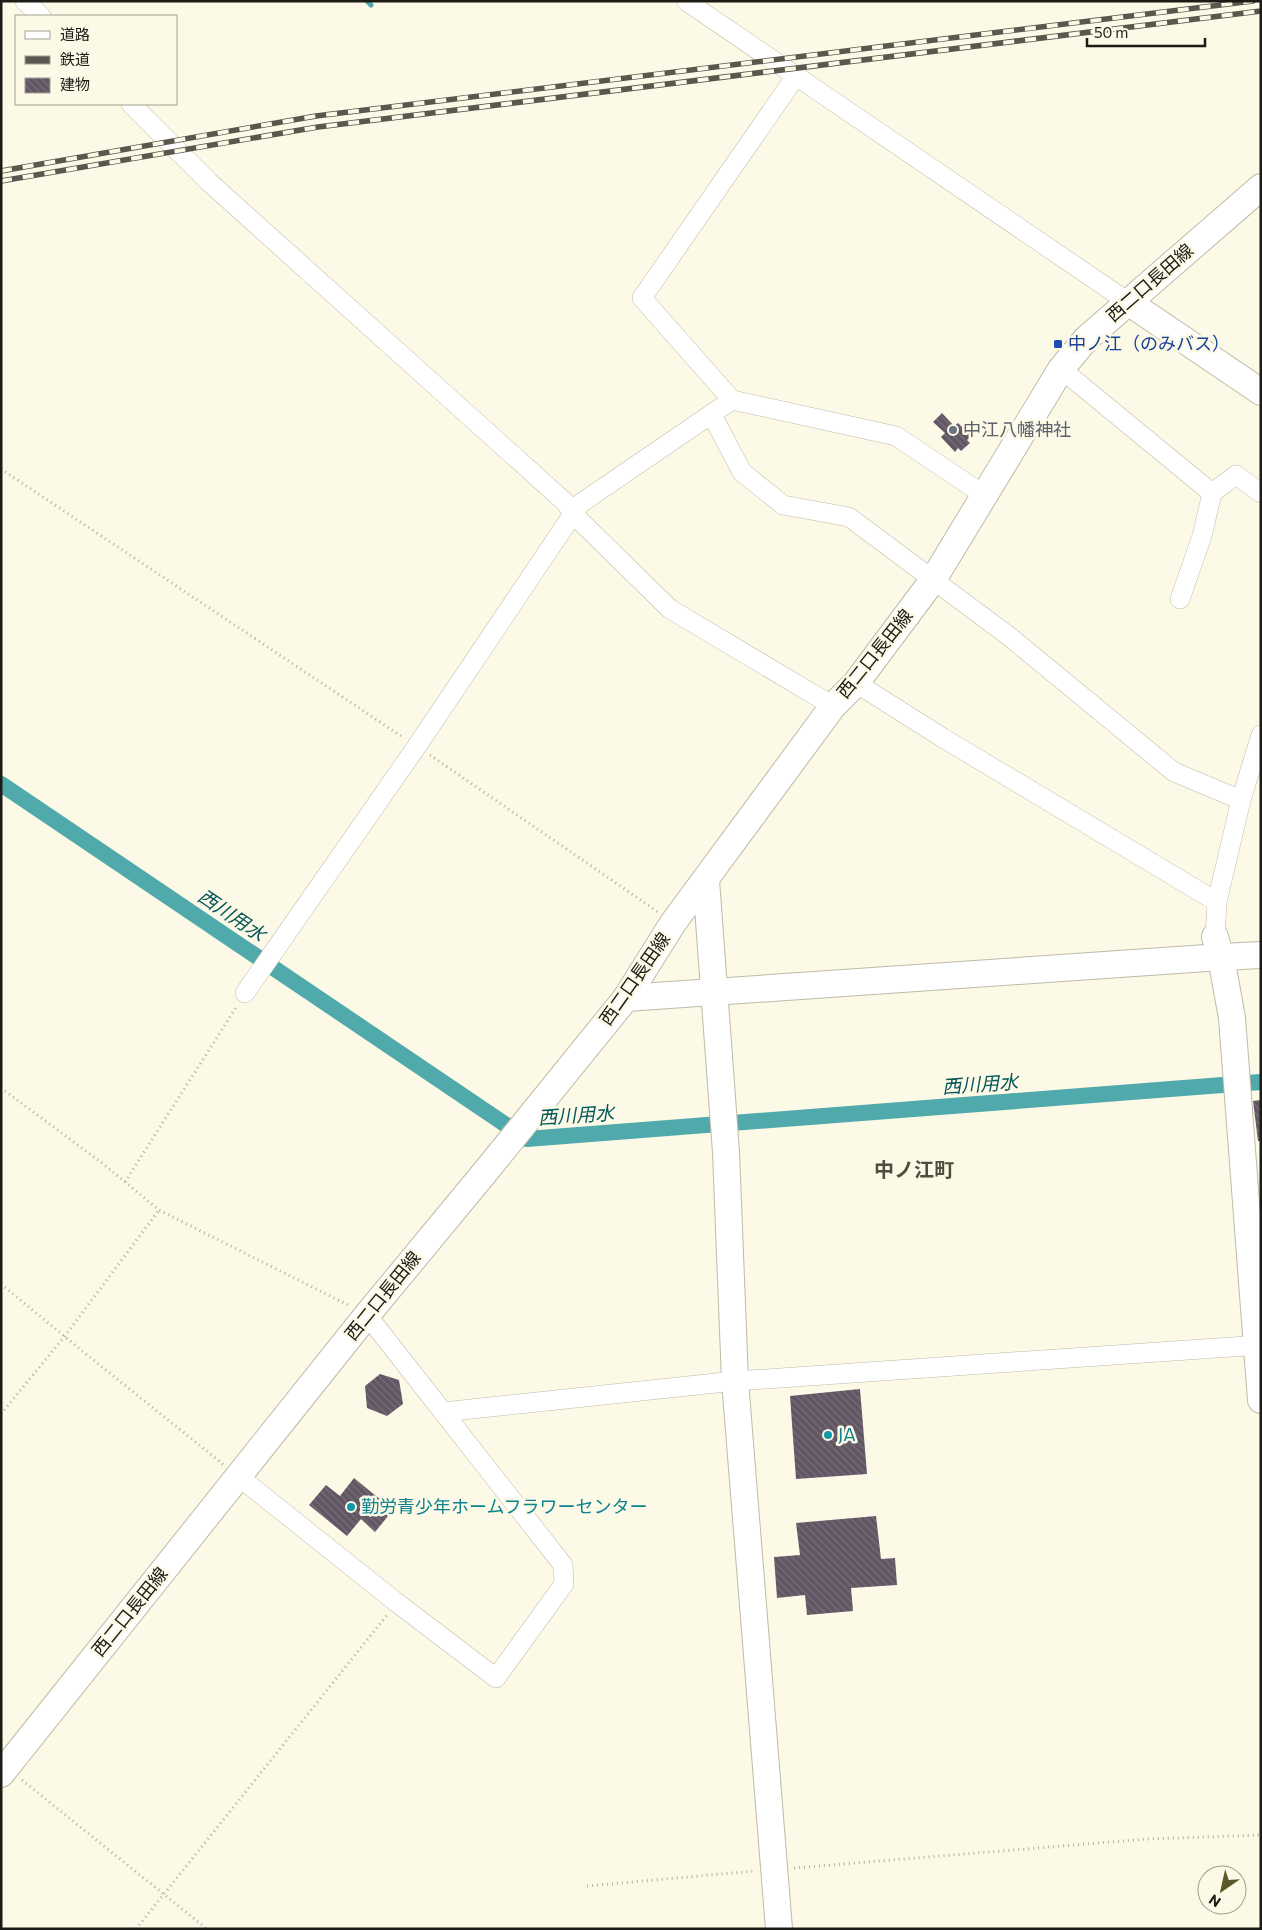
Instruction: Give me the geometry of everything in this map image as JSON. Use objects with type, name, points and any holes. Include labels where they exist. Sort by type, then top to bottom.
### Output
[{"type":"street","points":[[25,1],[40,15]]},
{"type":"street","points":[[686,1],[1261,392]]},
{"type":"street","points":[[796,76],[642,298],[732,400],[896,436],[984,495]]},
{"type":"street","points":[[132,105],[209,182],[558,497],[670,609],[833,706]]},
{"type":"street","name":"西二口長田線","points":[[3,1768],[367,1315],[626,998],[673,923],[833,706],[856,683],[932,580],[1061,369],[1086,339],[1259,191]]},
{"type":"street","points":[[1061,369],[1212,493]]},
{"type":"street","points":[[245,993],[417,746],[582,503],[732,400]]},
{"type":"street","points":[[712,415],[742,472],[783,505],[849,517],[1010,638],[1174,772],[1241,800]]},
{"type":"street","points":[[1180,599],[1202,536],[1212,493],[1236,475],[1261,494]]},
{"type":"street","points":[[856,683],[951,743],[1217,902]]},
{"type":"street","points":[[1261,735],[1241,800],[1217,902],[1218,947],[1232,1018],[1259,1345],[1261,1400]]},
{"type":"street","points":[[706,880],[726,1152],[735,1381],[776,1870],[779,1929]]},
{"type":"street","points":[[626,998],[714,993],[1218,947],[1261,955]]},
{"type":"street","points":[[238,1476],[396,1602],[496,1678],[564,1584],[563,1565],[367,1315]]},
{"type":"street","points":[[443,1412],[735,1381],[1259,1345]]},
{"type":"path","points":[[1,469],[417,746],[673,923]]},
{"type":"path","points":[[125,1182],[245,993]]},
{"type":"path","points":[[1,1088],[102,1162],[159,1210],[367,1315]]},
{"type":"path","points":[[1,1414],[65,1336],[159,1210]]},
{"type":"path","points":[[1,1284],[238,1476]]},
{"type":"path","points":[[136,1929],[396,1602]]},
{"type":"path","points":[[3,1768],[206,1929]]},
{"type":"path","points":[[587,1886],[1147,1839],[1261,1835]]},
{"type":"building","name":"中江八幡神社","points":[[942,413],[954,426],[958,423],[971,436],[967,440],[970,443],[961,451],[958,448],[955,452],[941,437],[945,433],[933,422]]},
{"type":"building","points":[[1261,1100],[1261,1141],[1258,1141],[1253,1101]]},
{"type":"building","points":[[380,1374],[399,1380],[403,1404],[387,1416],[367,1408],[365,1386]]},
{"type":"building","name":"JA","points":[[860,1389],[867,1474],[796,1479],[790,1396]]},
{"type":"building","name":"勤労青少年ホームフラワーセンター","points":[[354,1478],[393,1510],[375,1532],[361,1519],[347,1536],[309,1505],[326,1485],[340,1496]]},
{"type":"building","points":[[876,1516],[881,1559],[895,1558],[897,1585],[851,1588],[853,1611],[807,1615],[805,1595],[777,1598],[774,1557],[800,1555],[796,1523]]},
{"type":"waterway","points":[[367,1],[371,5]]},
{"type":"waterway","name":"西川用水","points":[[1,784],[527,1139],[1261,1082]]},
{"type":"railway","points":[[1,171],[316,116],[1253,1]]},
{"type":"railway","points":[[1,181],[318,127],[1261,11]]},
{"type":"place","name":"中ノ江（のみバス）","points":[[1058,344]]},
{"type":"place","name":"中江八幡神社","points":[[953,430]]},
{"type":"place","name":"JA","points":[[828,1435]]},
{"type":"place","name":"勤労青少年ホームフラワーセンター","points":[[351,1507]]},
{"type":"district","name":"中ノ江町","points":[[914,1170]]}]
